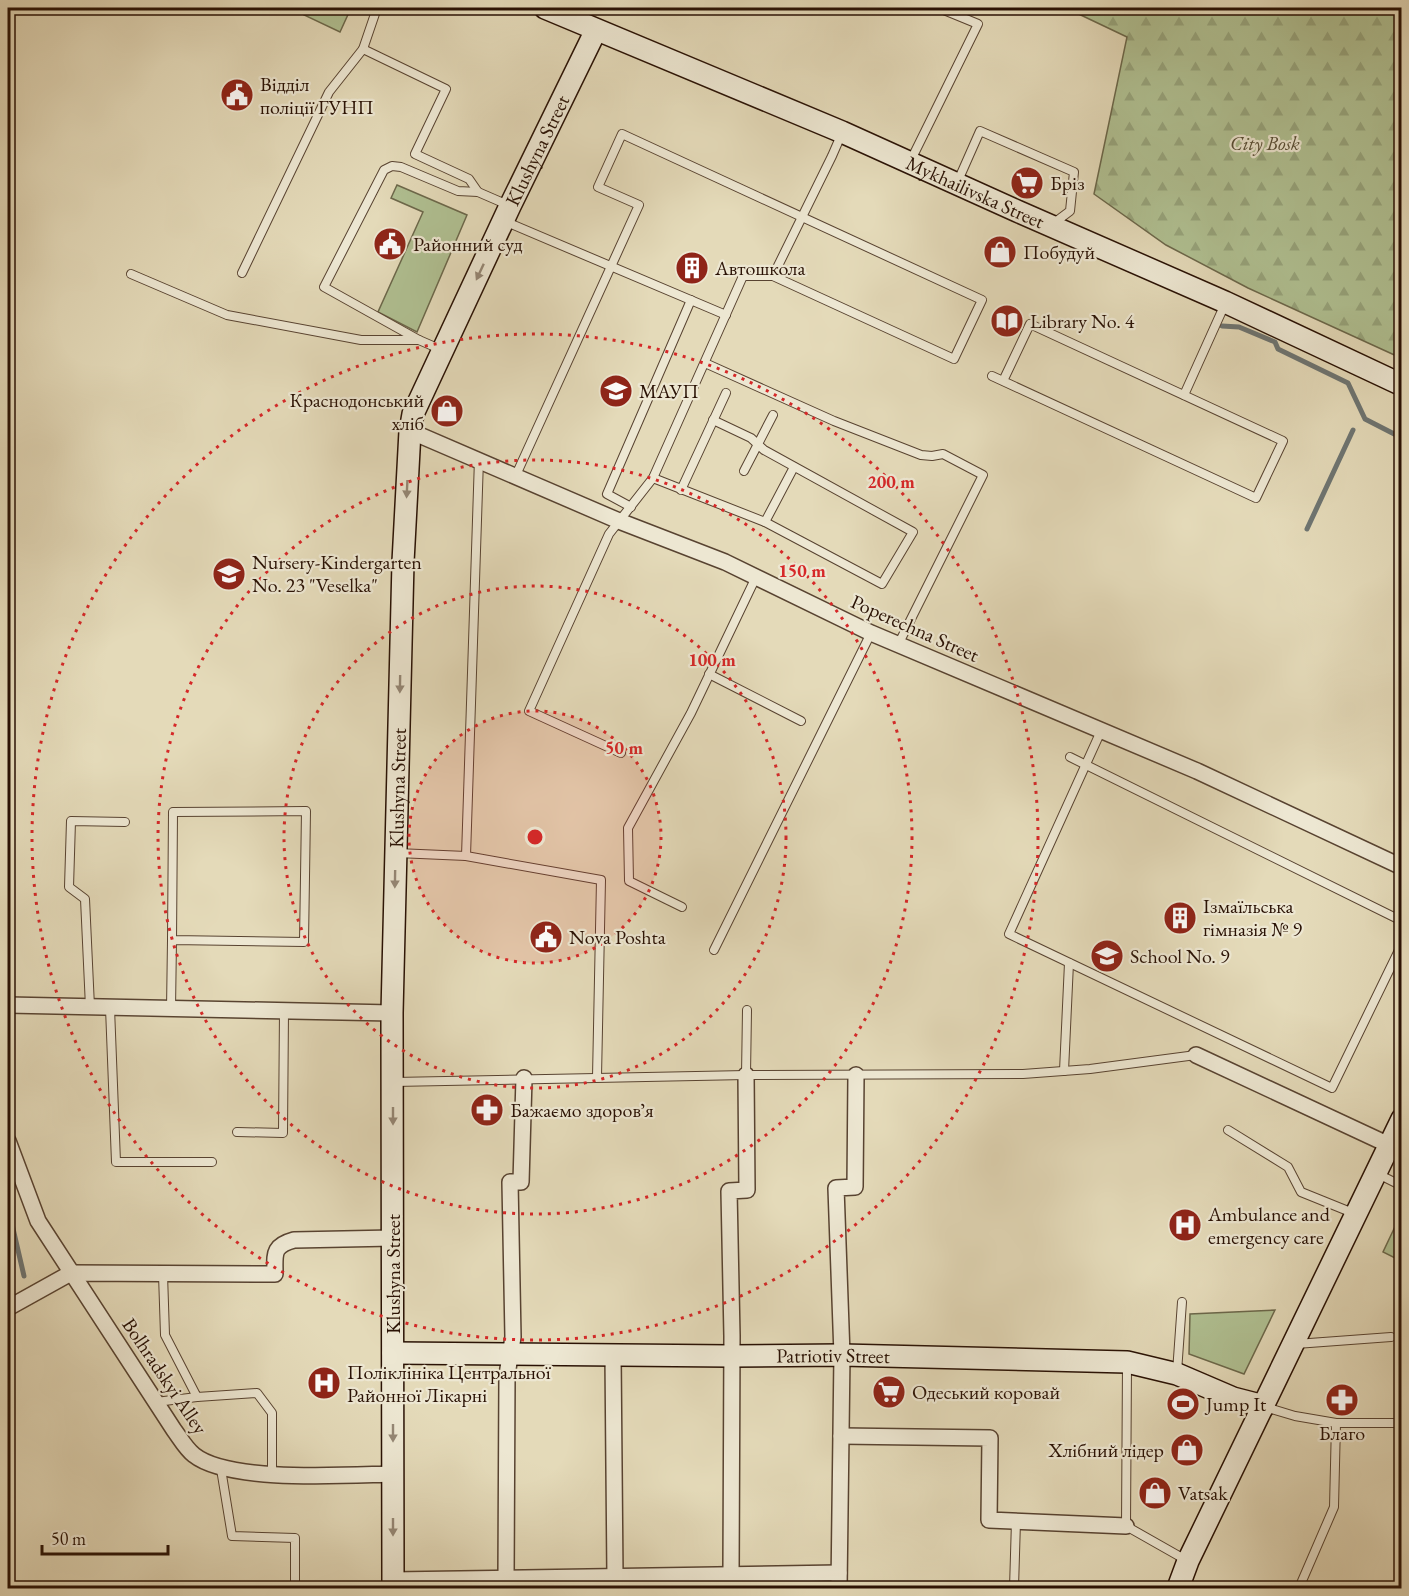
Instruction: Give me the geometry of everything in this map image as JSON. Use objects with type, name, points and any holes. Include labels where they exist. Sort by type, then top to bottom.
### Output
[{"type":"street","name":"Mykhailivska Street","points":[[545,8],[842,132],[1226,302],[1401,384]]},
{"type":"street","name":"Klushyna Street","points":[[393,1584],[392,1013],[403,562],[410,431],[413,414],[506,213],[596,30]]},
{"type":"street","name":"Poperechna Street","points":[[410,431],[619,521],[725,562],[871,633],[1197,771],[1401,867]]},
{"type":"street","points":[[8,1005],[392,1013]]},
{"type":"street","points":[[1196,1055],[1389,1145]]},
{"type":"street","points":[[732,1575],[729,1191],[747,1190],[746,1075]]},
{"type":"street","points":[[393,1584],[506,1578],[538,1583],[615,1577],[732,1575],[839,1581],[842,1355],[836,1188],[855,1187],[856,1075]]},
{"type":"street","points":[[506,1578],[507,1375],[513,1337],[510,1182],[521,1182],[524,1078]]},
{"type":"street","points":[[1178,1588],[1188,1561],[1401,1119]]},
{"type":"street","name":"Bolhradskyi Alley","points":[[8,1141],[38,1221],[174,1430],[194,1455],[221,1469],[272,1475],[393,1474]]},
{"type":"street","points":[[8,1308],[71,1273],[275,1274],[275,1251],[282,1244],[294,1240],[393,1238]]},
{"type":"street","name":"Patriotiv Street","points":[[393,1353],[842,1355],[1127,1362],[1177,1374],[1233,1398],[1264,1406]]},
{"type":"street","points":[[613,1355],[615,1577]]},
{"type":"street","points":[[841,1436],[990,1438],[988,1520],[1126,1526]]},
{"type":"lane","points":[[242,273],[329,92],[363,49],[377,8]]},
{"type":"lane","points":[[909,163],[978,24],[939,8]]},
{"type":"lane","points":[[363,49],[446,90],[415,154],[469,179],[478,192],[506,213],[611,267],[726,315]]},
{"type":"lane","points":[[956,184],[980,131],[1074,172],[1070,211],[1051,226]]},
{"type":"lane","points":[[773,276],[842,132]]},
{"type":"lane","points":[[516,476],[639,205],[598,187],[622,134],[982,300],[954,359],[773,276],[743,276],[652,478],[609,534],[529,711],[621,753]]},
{"type":"lane","points":[[443,351],[324,287],[384,170],[392,166],[401,167],[458,191],[478,192]]},
{"type":"lane","points":[[131,274],[227,315],[361,340],[419,340]]},
{"type":"lane","points":[[631,507],[607,494],[691,300]]},
{"type":"lane","points":[[1184,395],[1226,302]]},
{"type":"lane","points":[[992,376],[1256,498],[1283,441],[1030,324],[1003,381]]},
{"type":"lane","points":[[705,363],[834,421],[921,455],[943,454],[983,475],[898,645]]},
{"type":"lane","points":[[681,489],[726,393]]},
{"type":"lane","points":[[744,471],[773,415]]},
{"type":"lane","points":[[652,478],[765,522],[882,584],[913,532],[764,450],[751,438],[713,420]]},
{"type":"lane","points":[[466,856],[478,459]]},
{"type":"lane","points":[[765,522],[794,466]]},
{"type":"lane","points":[[682,907],[629,881],[628,828],[691,712],[756,577]]},
{"type":"lane","points":[[714,950],[871,633]]},
{"type":"lane","points":[[709,674],[801,721]]},
{"type":"lane","points":[[1101,730],[1009,934],[1332,1088],[1401,944]]},
{"type":"lane","points":[[1070,757],[1401,921]]},
{"type":"lane","points":[[171,1009],[173,812],[306,811],[304,942],[172,940]]},
{"type":"lane","points":[[90,1007],[85,899],[69,887],[71,821],[125,822]]},
{"type":"lane","points":[[395,853],[466,856],[601,880],[597,1077]]},
{"type":"lane","points":[[1064,1071],[1069,963]]},
{"type":"lane","points":[[110,1008],[116,1162],[212,1162]]},
{"type":"lane","points":[[746,1075],[747,1010]]},
{"type":"lane","points":[[237,1132],[283,1133],[284,1011]]},
{"type":"lane","points":[[393,1082],[746,1075],[1023,1074],[1196,1055]]},
{"type":"lane","points":[[1228,1130],[1288,1167],[1300,1192],[1355,1213]]},
{"type":"lane","points":[[1375,1172],[1401,1186]]},
{"type":"lane","points":[[163,1274],[165,1335],[197,1397]]},
{"type":"lane","points":[[1177,1374],[1182,1302]]},
{"type":"lane","points":[[1294,1344],[1391,1337]]},
{"type":"lane","points":[[1127,1362],[1126,1526],[1188,1561]]},
{"type":"lane","points":[[156,1402],[257,1393],[272,1413],[272,1475]]},
{"type":"lane","points":[[1264,1406],[1295,1416],[1336,1424],[1401,1423]]},
{"type":"lane","points":[[1299,1588],[1334,1507],[1336,1424]]},
{"type":"lane","points":[[221,1469],[232,1536],[295,1538],[295,1588]]},
{"type":"lane","points":[[1014,1588],[1016,1521]]},
{"type":"green space","points":[[307,8],[351,8],[340,32],[304,15]]},
{"type":"green space","name":"City Bosk","points":[[1066,8],[1401,8],[1401,358],[1248,288],[1166,245],[1094,194],[1127,37]]},
{"type":"green space","points":[[397,185],[467,215],[417,332],[378,312],[423,212],[391,198]]},
{"type":"green space","points":[[1401,1214],[1402,1261],[1383,1252]]},
{"type":"green space","points":[[1275,1310],[1244,1374],[1189,1354],[1190,1314]]},
{"type":"waterway","points":[[8,16],[11,8]]},
{"type":"waterway","points":[[1222,326],[1239,327],[1275,342],[1278,349],[1348,383],[1365,419],[1402,438]]},
{"type":"waterway","points":[[1307,529],[1353,430]]},
{"type":"waterway","points":[[8,1207],[24,1276]]},
{"type":"place","name":"Відділ поліції ГУНП","points":[[237,95]]},
{"type":"place","name":"Бріз","points":[[1027,183]]},
{"type":"place","name":"Районний суд","points":[[390,244]]},
{"type":"place","name":"Побудуй","points":[[1000,252]]},
{"type":"place","name":"Автошкола","points":[[692,268]]},
{"type":"place","name":"Library No. 4","points":[[1007,321]]},
{"type":"place","name":"МАУП","points":[[616,391]]},
{"type":"place","name":"Краснодонський хліб","points":[[447,411]]},
{"type":"place","name":"Nursery-Kindergarten No. 23 \"Veselka\"","points":[[229,574]]},
{"type":"place","name":"Ізмаїльська гімназія № 9","points":[[1180,918]]},
{"type":"place","name":"Nova Poshta","points":[[546,937]]},
{"type":"place","name":"School No. 9","points":[[1107,956]]},
{"type":"place","name":"Бажаємо здоровʼя","points":[[487,1110]]},
{"type":"place","name":"Ambulance and emergency care","points":[[1185,1225]]},
{"type":"place","name":"Поліклініка Центральної Районної Лікарні","points":[[324,1383]]},
{"type":"place","name":"Одеський коровай","points":[[889,1392]]},
{"type":"place","name":"Благо","points":[[1342,1400]]},
{"type":"place","name":"Jump It","points":[[1183,1404]]},
{"type":"place","name":"Хлібний лідер","points":[[1187,1450]]},
{"type":"place","name":"Vatsak","points":[[1155,1493]]}]
